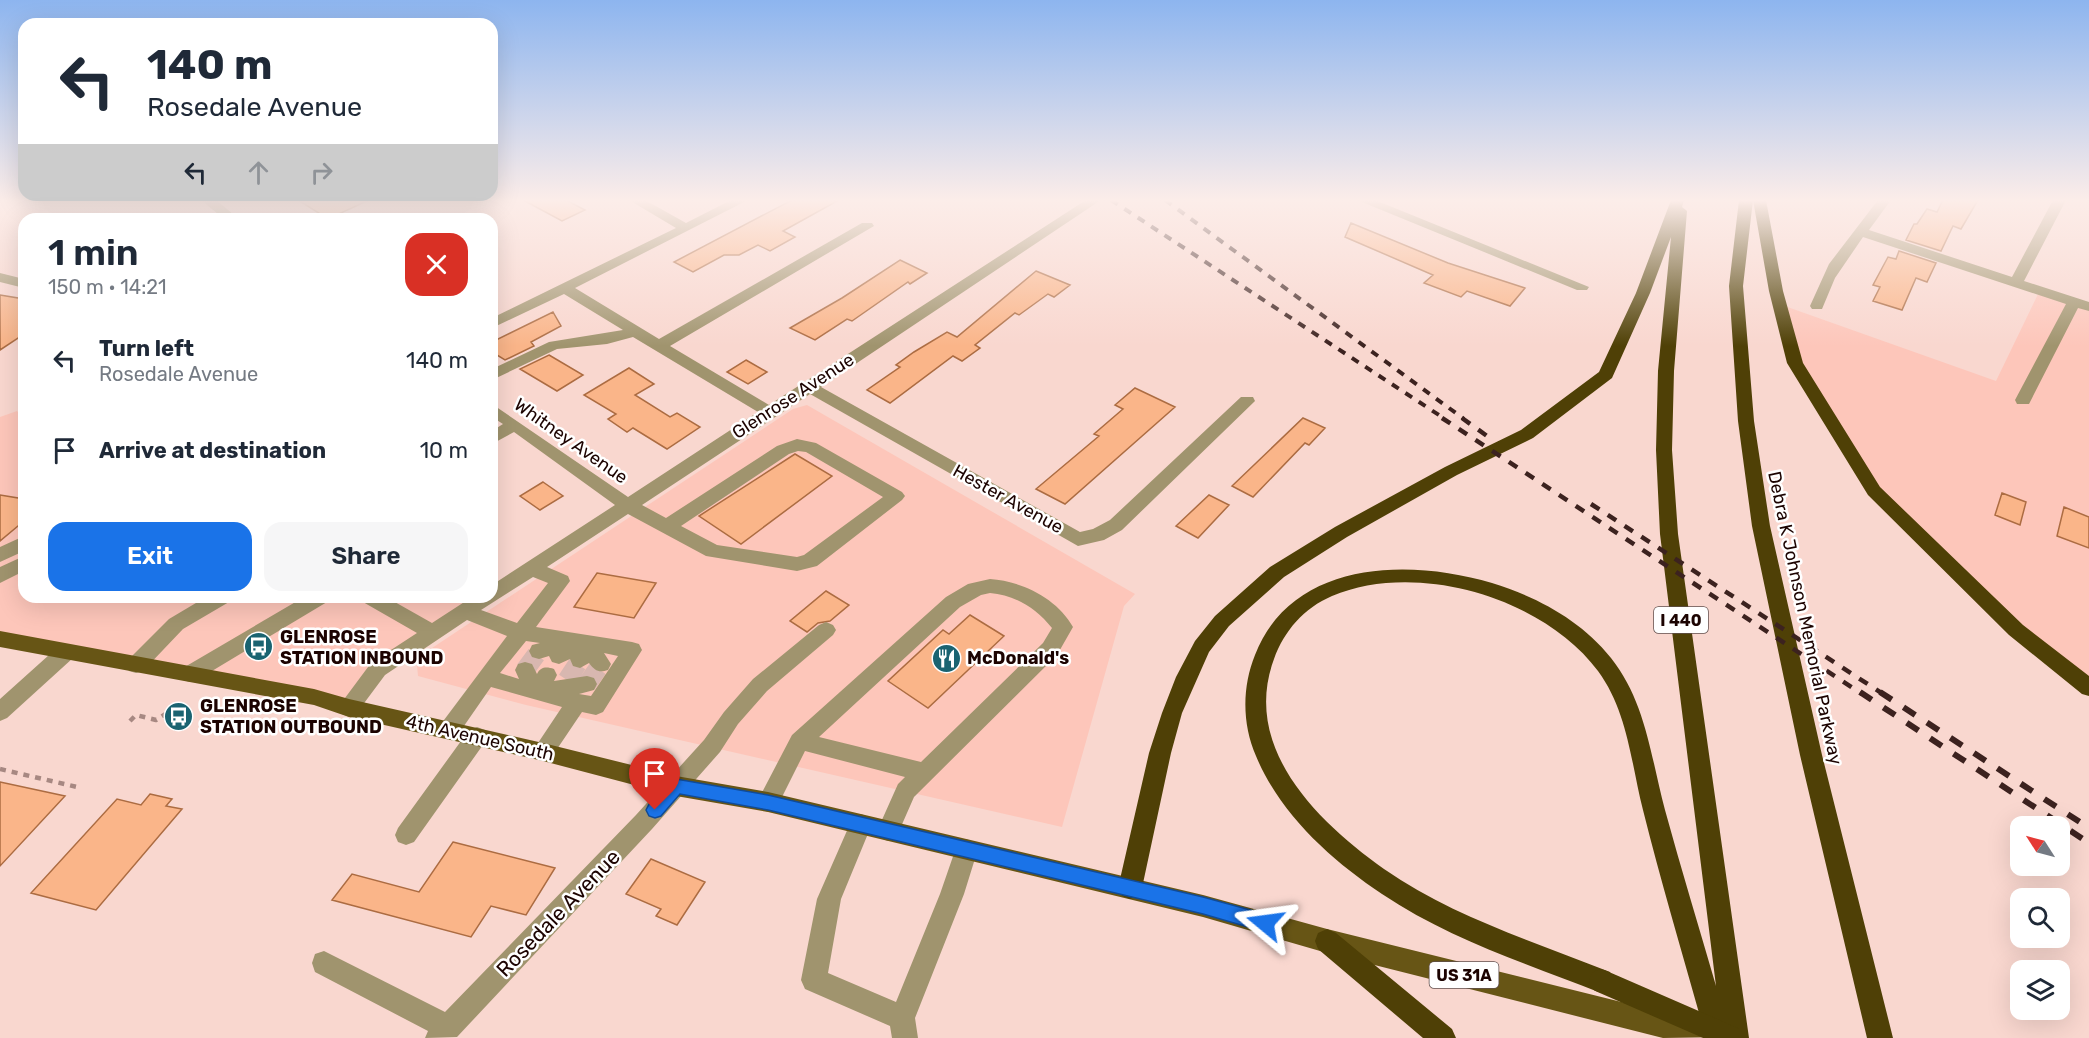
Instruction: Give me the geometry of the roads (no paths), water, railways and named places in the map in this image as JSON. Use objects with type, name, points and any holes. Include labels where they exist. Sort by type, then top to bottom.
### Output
[{"type":"highway","points":[[1130,888],[1172,713],[1186,676],[1202,647],[1222,621],[1247,596],[1277,572],[1341,532],[1451,471],[1527,434],[1606,375],[1661,248]]},
{"type":"highway","name":"I 440","points":[[1675,248],[1666,382],[1664,450],[1669,534],[1737,1038]]},
{"type":"highway","name":"Debra K Johnson Memorial Parkway","points":[[1740,248],[1736,285],[1746,421],[1761,526],[1810,755],[1880,1038]]},
{"type":"highway","points":[[1769,248],[1776,291],[1795,363],[1874,490],[2016,630],[2089,688]]},
{"type":"highway","points":[[1719,1038],[1654,808],[1633,718],[1614,678],[1587,645],[1556,619],[1522,601],[1459,580],[1411,574],[1371,576],[1341,585],[1309,599],[1281,622],[1263,649],[1256,686],[1256,722],[1266,757],[1286,792],[1326,835],[1388,885],[1438,915],[1600,981],[1732,1038]]},
{"type":"highway","points":[[1327,941],[1443,1038]]},
{"type":"main road","name":"4th Avenue South","points":[[0,639],[314,697],[349,708],[477,736],[676,786]]},
{"type":"main road","name":"US 31A","points":[[676,786],[768,802],[1130,888],[1327,941],[1713,1038]]},
{"type":"street","points":[[498,321],[644,248]]},
{"type":"street","points":[[660,345],[828,248]]},
{"type":"street","name":"Glenrose Avenue","points":[[498,590],[1020,248]]},
{"type":"street","points":[[1485,248],[1582,287]]},
{"type":"street","points":[[1817,306],[1820,292],[1850,248]]},
{"type":"street","points":[[1912,248],[2081,304],[2023,400]]},
{"type":"street","points":[[2016,283],[2034,248]]},
{"type":"street","points":[[0,278],[18,282]]},
{"type":"street","points":[[564,288],[769,412]]},
{"type":"street","points":[[498,372],[554,345],[607,339],[637,331]]},
{"type":"street","name":"Hester Avenue","points":[[808,386],[1078,538],[1098,535],[1116,525],[1247,401]]},
{"type":"street","name":"Whitney Avenue","points":[[498,413],[627,505],[713,551],[797,564],[810,561],[896,496],[810,447],[798,445],[783,450],[667,526]]},
{"type":"street","points":[[498,434],[514,425]]},
{"type":"street","points":[[0,555],[18,546]]},
{"type":"street","points":[[1,575],[18,566]]},
{"type":"street","points":[[449,730],[486,677],[561,581],[531,568]]},
{"type":"street","points":[[768,802],[800,741],[953,602],[979,588],[1008,587],[1051,611],[1063,627],[1050,649],[906,791],[888,831]]},
{"type":"street","points":[[136,665],[176,624],[212,603]]},
{"type":"street","points":[[190,674],[310,603]]},
{"type":"street","points":[[380,603],[432,633]]},
{"type":"street","points":[[349,708],[378,669],[478,603]]},
{"type":"street","points":[[467,610],[479,619],[581,650],[601,664]]},
{"type":"street","name":"Rosedale Avenue","points":[[443,1033],[676,786],[712,746],[731,718],[760,685],[826,630]]},
{"type":"street","points":[[559,656],[581,650]]},
{"type":"street","points":[[486,677],[577,688],[596,706],[632,650],[539,651]]},
{"type":"street","points":[[0,712],[66,652]]},
{"type":"street","points":[[525,670],[541,684]]},
{"type":"street","points":[[543,752],[577,688]]},
{"type":"street","points":[[406,835],[477,736]]},
{"type":"street","points":[[800,741],[925,773]]},
{"type":"street","points":[[861,825],[829,899],[814,980],[904,1028],[966,849]]},
{"type":"street","points":[[324,963],[443,1033]]},
{"type":"tunnel","points":[[525,670],[539,651]]},
{"type":"tunnel","points":[[567,680],[580,660]]},
{"type":"tunnel","points":[[587,684],[601,664]]},
{"type":"railway","points":[[1185,248],[1445,419]]},
{"type":"railway","points":[[1231,248],[1464,419]]},
{"type":"railway","points":[[1442,418],[1862,694]]},
{"type":"railway","points":[[1462,418],[1487,436]]},
{"type":"railway","points":[[1591,504],[1883,694]]},
{"type":"railway","points":[[1860,692],[2089,843]]},
{"type":"railway","points":[[1880,692],[2089,828]]},
{"type":"place","name":"GLENROSE STATION INBOUND","points":[[259,647]]},
{"type":"place","name":"McDonald's","points":[[946,658]]},
{"type":"place","name":"GLENROSE STATION OUTBOUND","points":[[179,716]]}]
